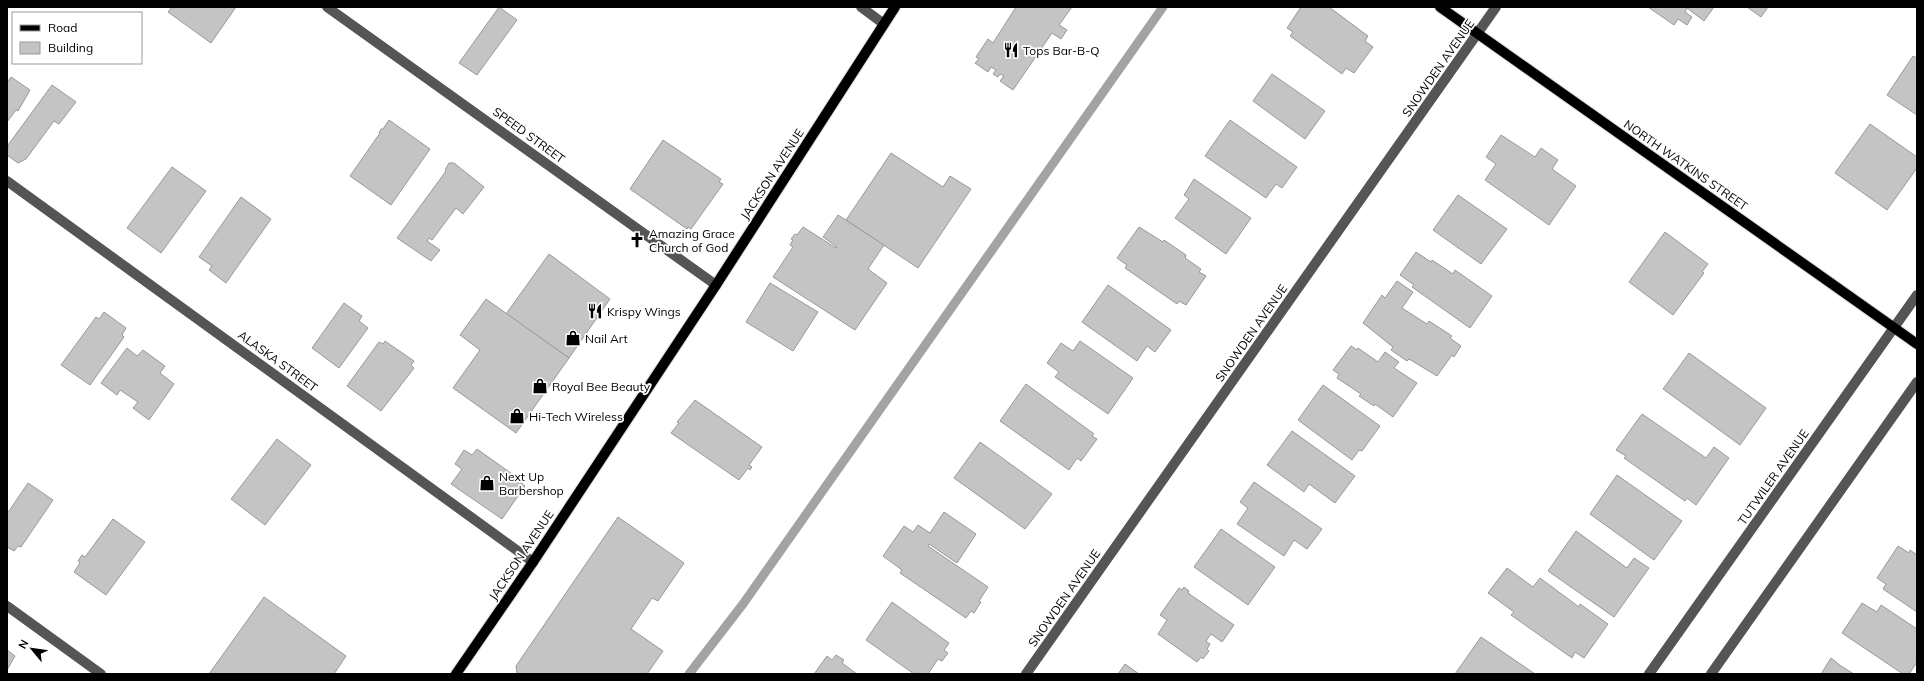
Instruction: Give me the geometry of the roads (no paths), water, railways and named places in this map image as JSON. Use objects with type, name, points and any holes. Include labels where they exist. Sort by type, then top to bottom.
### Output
[{"type":"main road","name":"JACKSON AVENUE","points":[[456,674],[533,562],[716,285],[895,7]]},
{"type":"main road","name":"NORTH WATKINS STREET","points":[[1440,7],[1477,35],[1917,344]]},
{"type":"street","name":"SPEED STREET","points":[[327,7],[716,285]]},
{"type":"street","points":[[861,7],[884,24]]},
{"type":"street","name":"SNOWDEN AVENUE","points":[[1026,674],[1496,7]]},
{"type":"street","name":"ALASKA STREET","points":[[7,181],[533,562]]},
{"type":"street","name":"TUTWILER AVENUE","points":[[1650,674],[1917,295]]},
{"type":"street","points":[[1711,674],[1917,382]]},
{"type":"street","points":[[7,606],[100,674]]},
{"type":"waterway","points":[[689,674],[743,604],[1163,7]]},
{"type":"place","name":"Tops Bar-B-Q","points":[[1011,50]]},
{"type":"place","name":"Amazing Grace Church of God","points":[[637,240]]},
{"type":"place","name":"Krispy Wings","points":[[595,311]]},
{"type":"place","name":"Nail Art","points":[[573,338]]},
{"type":"place","name":"Royal Bee Beauty","points":[[540,386]]},
{"type":"place","name":"Hi-Tech Wireless","points":[[517,416]]},
{"type":"place","name":"Next Up Barbershop","points":[[487,483]]}]
